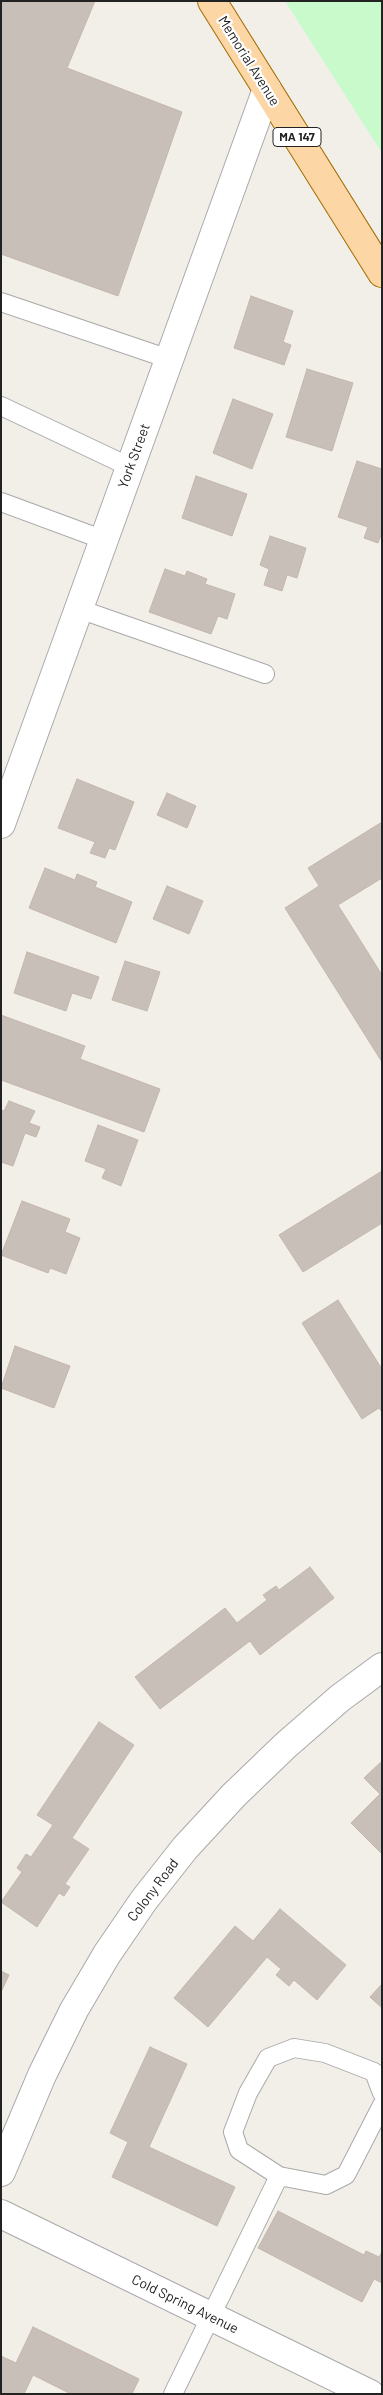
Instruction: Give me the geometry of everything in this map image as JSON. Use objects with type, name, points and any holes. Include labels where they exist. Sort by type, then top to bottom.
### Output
[{"type":"main road","name":"Memorial Avenue","points":[[212,1],[382,273]]},
{"type":"street","name":"York Street","points":[[1,824],[267,89]]},
{"type":"street","name":"Colony Road","points":[[1,2172],[42,2075],[74,2010],[107,1954],[144,1900],[185,1848],[234,1795],[293,1740],[382,1667]]},
{"type":"street","name":"Cold Spring Avenue","points":[[1,2214],[370,2394]]},
{"type":"lane","points":[[1,302],[169,359]]},
{"type":"lane","points":[[1,406],[130,467]]},
{"type":"lane","points":[[1,502],[104,540]]},
{"type":"lane","points":[[80,609],[265,674]]},
{"type":"lane","points":[[382,2093],[374,2072],[325,2053],[294,2048],[268,2058],[248,2093],[232,2132],[238,2150],[279,2176],[326,2185],[346,2175],[382,2104]]},
{"type":"lane","points":[[173,2394],[279,2176]]},
{"type":"green space","points":[[285,1],[382,1],[382,153]]},
{"type":"building","points":[[1,1],[95,1],[67,68],[182,112],[118,296],[1,254]]},
{"type":"building","points":[[251,296],[293,311],[283,342],[291,345],[284,365],[234,348]]},
{"type":"building","points":[[307,369],[353,383],[332,451],[286,437]]},
{"type":"building","points":[[233,399],[273,414],[252,469],[213,453]]},
{"type":"building","points":[[357,461],[382,469],[382,533],[378,543],[364,538],[368,527],[338,517]]},
{"type":"building","points":[[196,476],[247,494],[232,536],[182,518]]},
{"type":"building","points":[[270,536],[306,548],[297,578],[287,575],[282,591],[264,585],[269,569],[260,565]]},
{"type":"building","points":[[165,569],[185,576],[187,571],[207,579],[205,584],[235,594],[227,619],[218,616],[211,634],[149,612]]},
{"type":"building","points":[[77,779],[134,802],[115,850],[109,848],[105,858],[90,853],[95,842],[58,828]]},
{"type":"building","points":[[167,793],[196,806],[187,828],[157,815]]},
{"type":"building","points":[[382,822],[382,878],[338,905],[382,975],[382,1062],[285,908],[319,886],[308,868]]},
{"type":"building","points":[[45,868],[75,880],[77,874],[97,882],[95,887],[132,902],[116,943],[29,908]]},
{"type":"building","points":[[167,886],[203,901],[189,934],[153,919]]},
{"type":"building","points":[[27,952],[99,977],[91,999],[72,993],[66,1011],[14,993]]},
{"type":"building","points":[[125,961],[160,972],[147,1011],[112,1000]]},
{"type":"building","points":[[1,1015],[85,1046],[80,1059],[160,1089],[144,1132],[1,1080]]},
{"type":"building","points":[[9,1101],[35,1111],[29,1123],[40,1127],[36,1137],[25,1133],[13,1166],[1,1162],[1,1110],[4,1111]]},
{"type":"building","points":[[98,1125],[138,1140],[121,1186],[102,1178],[106,1169],[85,1161]]},
{"type":"building","points":[[382,1171],[382,1223],[303,1272],[279,1235]]},
{"type":"building","points":[[22,1201],[70,1219],[65,1232],[80,1238],[66,1274],[50,1268],[48,1273],[1,1255]]},
{"type":"building","points":[[338,1300],[382,1369],[382,1412],[379,1408],[362,1419],[302,1323]]},
{"type":"building","points":[[15,1346],[70,1366],[54,1408],[1,1388]]},
{"type":"building","points":[[310,1567],[334,1598],[260,1655],[250,1641],[160,1709],[135,1677],[225,1608],[237,1623],[267,1600],[263,1595],[276,1586],[279,1590]]},
{"type":"building","points":[[99,1722],[134,1745],[72,1838],[89,1849],[65,1884],[70,1887],[64,1896],[59,1893],[37,1927],[1,1902],[22,1872],[17,1868],[26,1854],[31,1857],[53,1825],[37,1815]]},
{"type":"building","points":[[382,1761],[382,1854],[351,1823],[380,1794],[364,1778]]},
{"type":"building","points":[[280,1909],[346,1965],[317,2000],[294,1980],[289,1986],[276,1975],[281,1969],[267,1957],[208,2027],[174,1998],[235,1926],[253,1941]]},
{"type":"building","points":[[1,1971],[9,1975],[1,1992]]},
{"type":"building","points":[[382,1984],[382,2008],[370,1997]]},
{"type":"building","points":[[150,2047],[187,2064],[149,2147],[235,2187],[217,2226],[112,2177],[128,2142],[110,2133]]},
{"type":"building","points":[[278,2211],[364,2255],[366,2251],[379,2257],[382,2252],[382,2283],[374,2279],[362,2302],[258,2248]]},
{"type":"building","points":[[33,2327],[139,2379],[132,2394],[71,2394],[33,2375],[24,2394],[1,2394],[1,2356],[16,2363]]}]
